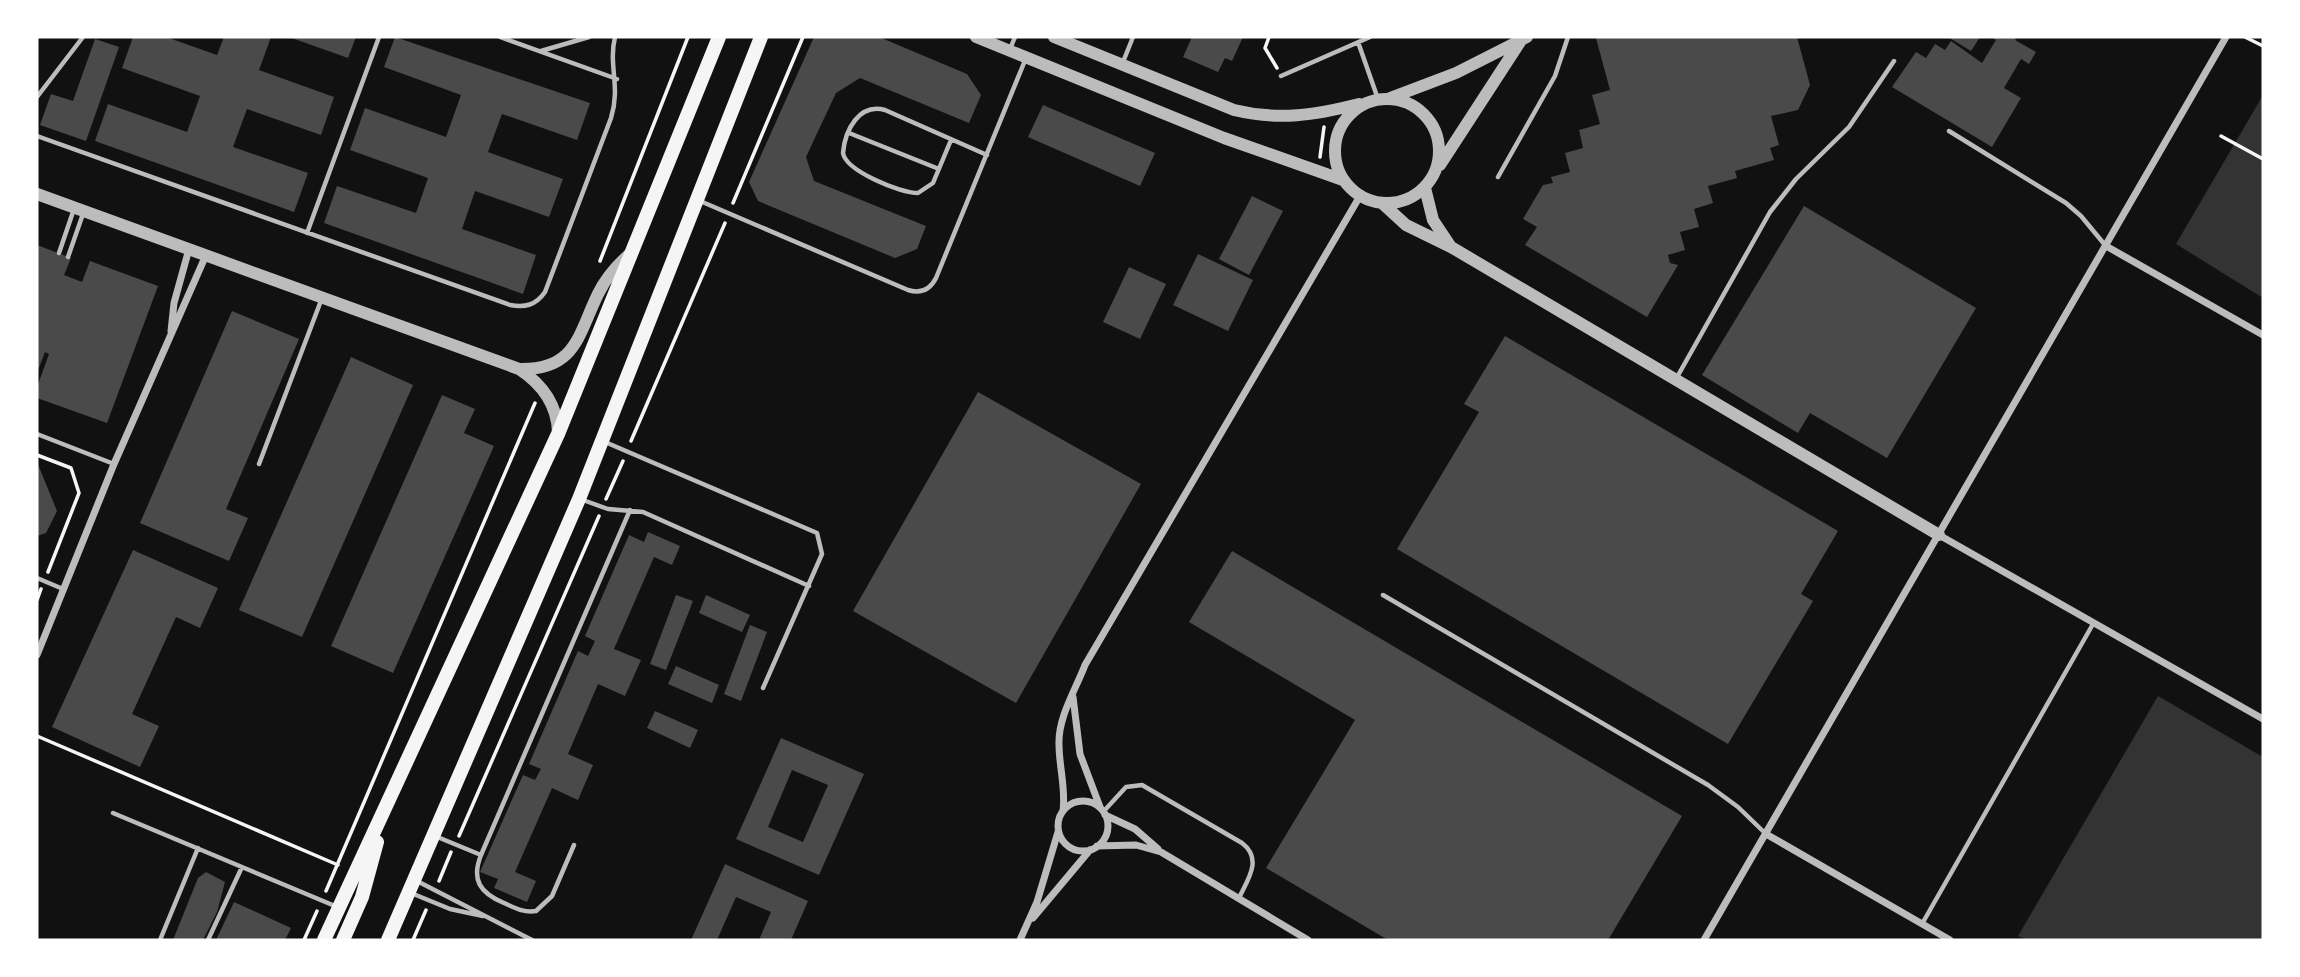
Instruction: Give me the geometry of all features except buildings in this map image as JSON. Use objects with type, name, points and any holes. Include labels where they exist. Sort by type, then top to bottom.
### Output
[{"type":"main road","points":[[324,940],[558,434],[719,37]]},
{"type":"main road","points":[[388,940],[579,499],[761,37]]},
{"type":"main road","points":[[343,940],[370,872],[380,820]]},
{"type":"street","points":[[976,37],[1319,173],[1343,180],[1360,196],[1382,203],[1406,225],[1451,247],[1939,535],[2263,719]]},
{"type":"street","points":[[1054,37],[1234,110],[1257,116],[1301,117],[1378,100],[1456,73],[1524,40]]},
{"type":"street","points":[[1704,940],[2225,37]]},
{"type":"street","points":[[1382,203],[1412,197],[1425,188],[1524,40]]},
{"type":"street","points":[[1343,180],[1334,151],[1343,122],[1378,100],[1407,102],[1422,111],[1433,124],[1439,140],[1440,158],[1434,174]]},
{"type":"street","points":[[1425,188],[1433,220],[1451,247]]},
{"type":"street","points":[[37,194],[519,369],[543,389],[555,410],[558,434]]},
{"type":"street","points":[[1020,940],[1028,924],[1059,831],[1064,790],[1059,742],[1066,711],[1093,650],[1360,196]]},
{"type":"street","points":[[2106,246],[2263,335]]},
{"type":"street","points":[[171,332],[174,303],[189,249]]},
{"type":"street","points":[[519,369],[546,366],[569,353],[579,339],[604,282],[632,252]]},
{"type":"street","points":[[37,655],[114,464],[171,332],[189,299],[206,255]]},
{"type":"street","points":[[1028,924],[1107,832],[1103,812],[1080,754],[1073,696]]},
{"type":"street","points":[[1063,811],[1077,802],[1085,801],[1135,829],[1161,852],[1308,940]]},
{"type":"street","points":[[1059,831],[1067,845],[1083,850],[1123,843],[1161,852]]},
{"type":"street","points":[[1766,834],[1950,940]]},
{"type":"lane","points":[[37,97],[83,37]]},
{"type":"lane","points":[[307,233],[379,37]]},
{"type":"lane","points":[[500,37],[617,79]]},
{"type":"lane","points":[[541,51],[589,37]]},
{"type":"lane","points":[[37,136],[510,305],[534,303],[545,292],[611,118],[617,79],[612,54],[615,37]]},
{"type":"lane","points":[[1009,50],[1015,37]]},
{"type":"lane","points":[[1122,64],[1133,37]]},
{"type":"lane","points":[[1282,76],[1370,37]]},
{"type":"lane","points":[[1498,177],[1555,76],[1568,37]]},
{"type":"lane","points":[[1358,42],[1378,100]]},
{"type":"lane","points":[[695,199],[908,290],[922,292],[936,278],[1027,58]]},
{"type":"lane","points":[[1676,380],[1770,212],[1796,179],[1849,127],[1894,61]]},
{"type":"lane","points":[[951,140],[930,188],[918,193],[905,191],[847,164],[843,153],[849,133],[861,113],[878,108],[987,155]]},
{"type":"lane","points":[[1949,131],[2066,203],[2088,223],[2106,246]]},
{"type":"lane","points":[[849,133],[939,169]]},
{"type":"lane","points":[[59,253],[79,209]]},
{"type":"lane","points":[[68,257],[79,209]]},
{"type":"lane","points":[[258,464],[322,298]]},
{"type":"lane","points":[[37,433],[114,464]]},
{"type":"lane","points":[[601,440],[817,533],[822,554],[763,688]]},
{"type":"lane","points":[[579,499],[602,507],[643,512],[809,586]]},
{"type":"lane","points":[[574,845],[548,902],[529,912],[484,893],[476,877],[481,855],[630,510]]},
{"type":"lane","points":[[37,578],[63,589]]},
{"type":"lane","points":[[1383,595],[1708,785],[1738,807],[1766,834]]},
{"type":"lane","points":[[1922,924],[2094,623]]},
{"type":"lane","points":[[1103,812],[1126,787],[1142,785],[1242,843],[1251,852],[1254,864],[1239,898]]},
{"type":"lane","points":[[113,813],[340,908]]},
{"type":"lane","points":[[434,836],[481,855]]},
{"type":"lane","points":[[160,940],[198,848]]},
{"type":"lane","points":[[208,940],[242,867]]},
{"type":"lane","points":[[412,886],[436,889],[532,940]]},
{"type":"lane","points":[[412,886],[430,901],[483,916]]},
{"type":"path","points":[[598,266],[688,37]]},
{"type":"path","points":[[436,889],[627,451],[803,37]]},
{"type":"path","points":[[1269,37],[1265,48],[1282,76]]},
{"type":"path","points":[[2245,37],[2263,46]]},
{"type":"path","points":[[1319,173],[1323,113]]},
{"type":"path","points":[[2221,136],[2263,159]]},
{"type":"path","points":[[304,940],[543,389]]},
{"type":"path","points":[[37,455],[71,468],[79,493],[37,600]]},
{"type":"path","points":[[37,736],[338,865]]},
{"type":"path","points":[[413,940],[430,901]]},
{"type":"shaded area","points":[[2263,95],[2263,298],[2176,244]]},
{"type":"shaded area","points":[[2158,696],[2263,757],[2263,940],[2027,940],[2018,936]]}]
